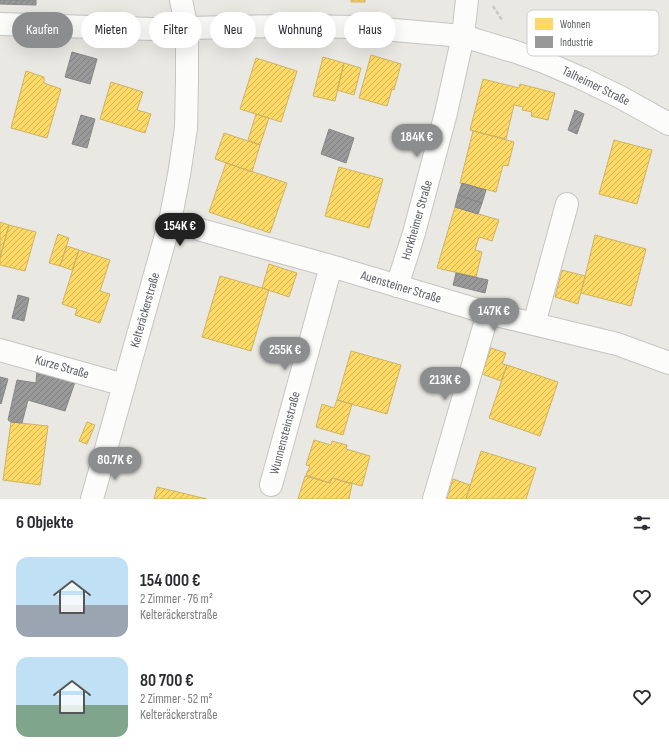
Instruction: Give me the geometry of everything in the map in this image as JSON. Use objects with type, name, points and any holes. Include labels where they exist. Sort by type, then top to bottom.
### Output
[{"type":"street","name":"Kelteräckerstraße","points":[[181,0],[184,12]]},
{"type":"street","name":"Horkheimer Straße","points":[[397,286],[414,233],[446,113],[463,36],[466,0]]},
{"type":"street","name":"Talheimer Straße","points":[[0,24],[149,29]]},
{"type":"street","name":"Talheimer Straße","points":[[202,28],[275,26],[360,27],[463,36],[527,56]]},
{"type":"street","name":"Kelteräckerstraße","points":[[92,499],[170,221],[186,128],[187,48]]},
{"type":"street","name":"Talheimer Straße","points":[[527,56],[581,78],[620,97],[669,124]]},
{"type":"street","points":[[534,324],[567,204]]},
{"type":"street","name":"Auensteiner Straße","points":[[201,230],[331,266],[488,313],[617,344],[669,363]]},
{"type":"street","name":"Wunnensteinstraße","points":[[271,484],[331,266]]},
{"type":"street","points":[[434,499],[488,313]]},
{"type":"street","name":"Kurze Straße","points":[[0,350],[124,385]]},
{"type":"building: Wohnen","points":[[351,0],[365,0],[365,2],[351,2]]},
{"type":"building: Wohnen","points":[[371,55],[401,64],[394,90],[392,89],[387,106],[359,98]]},
{"type":"building: Wohnen","points":[[323,57],[344,63],[335,101],[313,96]]},
{"type":"building: Wohnen","points":[[256,58],[297,71],[281,122],[240,109]]},
{"type":"building: Wohnen","points":[[344,63],[361,68],[354,95],[337,90]]},
{"type":"building: Wohnen","points":[[26,71],[44,77],[44,83],[61,89],[47,138],[11,128]]},
{"type":"building: Wohnen","points":[[483,79],[519,88],[520,84],[555,93],[548,120],[531,116],[532,112],[522,110],[523,107],[514,105],[506,139],[470,130]]},
{"type":"building: Wohnen","points":[[111,82],[143,92],[137,110],[151,114],[145,133],[100,119]]},
{"type":"building: Wohnen","points":[[256,114],[269,118],[260,145],[248,140]]},
{"type":"building: Wohnen","points":[[473,131],[514,142],[508,166],[503,165],[496,192],[460,183]]},
{"type":"building: Wohnen","points":[[224,133],[260,145],[252,172],[215,159]]},
{"type":"building: Wohnen","points":[[614,140],[652,150],[637,204],[599,194]]},
{"type":"building: Wohnen","points":[[226,163],[287,183],[270,233],[209,212]]},
{"type":"building: Wohnen","points":[[339,167],[383,179],[369,228],[325,216]]},
{"type":"building: Wohnen","points":[[455,207],[499,220],[492,241],[479,237],[475,250],[482,252],[476,277],[437,268]]},
{"type":"building: Wohnen","points":[[0,222],[9,225],[0,258]]},
{"type":"building: Wohnen","points":[[9,225],[36,232],[25,271],[0,265],[0,258]]},
{"type":"building: Wohnen","points":[[58,234],[69,238],[60,266],[49,263]]},
{"type":"building: Wohnen","points":[[595,235],[646,249],[631,306],[581,293]]},
{"type":"building: Wohnen","points":[[67,246],[79,250],[72,270],[60,266]]},
{"type":"building: Wohnen","points":[[79,250],[110,260],[100,291],[110,294],[100,323],[75,315],[77,309],[62,304]]},
{"type":"building: Wohnen","points":[[269,264],[297,273],[289,297],[262,288]]},
{"type":"building: Wohnen","points":[[562,270],[585,276],[578,304],[555,297]]},
{"type":"building: Wohnen","points":[[220,276],[269,290],[251,351],[202,337]]},
{"type":"building: Wohnen","points":[[491,348],[506,353],[502,364],[507,365],[501,381],[482,374]]},
{"type":"building: Wohnen","points":[[351,351],[401,365],[387,414],[337,400]]},
{"type":"building: Wohnen","points":[[507,365],[558,382],[540,436],[489,418]]},
{"type":"building: Wohnen","points":[[337,400],[352,404],[343,435],[316,427],[322,404],[334,408]]},
{"type":"building: Wohnen","points":[[11,422],[48,426],[40,485],[3,480]]},
{"type":"building: Wohnen","points":[[87,422],[95,425],[87,444],[79,441]]},
{"type":"building: Wohnen","points":[[314,440],[331,445],[332,441],[347,445],[346,449],[370,456],[362,486],[332,478],[330,483],[306,475],[310,466],[306,465]]},
{"type":"building: Wohnen","points":[[481,451],[536,468],[526,499],[466,499]]},
{"type":"building: Wohnen","points":[[305,476],[330,483],[332,478],[352,484],[349,499],[298,499]]},
{"type":"building: Wohnen","points":[[453,479],[470,485],[466,499],[447,499]]},
{"type":"building: Wohnen","points":[[157,487],[207,499],[154,499]]},
{"type":"building: Industrie","points":[[0,0],[36,0],[36,5],[0,4]]},
{"type":"building: Industrie","points":[[72,52],[97,59],[90,84],[65,77]]},
{"type":"building: Industrie","points":[[575,110],[584,114],[577,134],[568,130]]},
{"type":"building: Industrie","points":[[81,115],[95,119],[87,148],[72,144]]},
{"type":"building: Industrie","points":[[329,129],[354,138],[346,163],[321,154]]},
{"type":"building: Industrie","points":[[462,183],[486,190],[482,203],[458,195]]},
{"type":"building: Industrie","points":[[458,195],[482,203],[478,214],[455,207]]},
{"type":"building: Industrie","points":[[456,273],[488,280],[485,293],[453,285]]},
{"type":"building: Industrie","points":[[18,295],[29,298],[24,321],[12,318]]},
{"type":"building: Industrie","points":[[37,370],[75,382],[65,411],[28,400],[22,423],[11,422],[8,420],[17,380],[36,383]]},
{"type":"building: Industrie","points":[[0,377],[8,379],[1,404],[0,403]]}]
